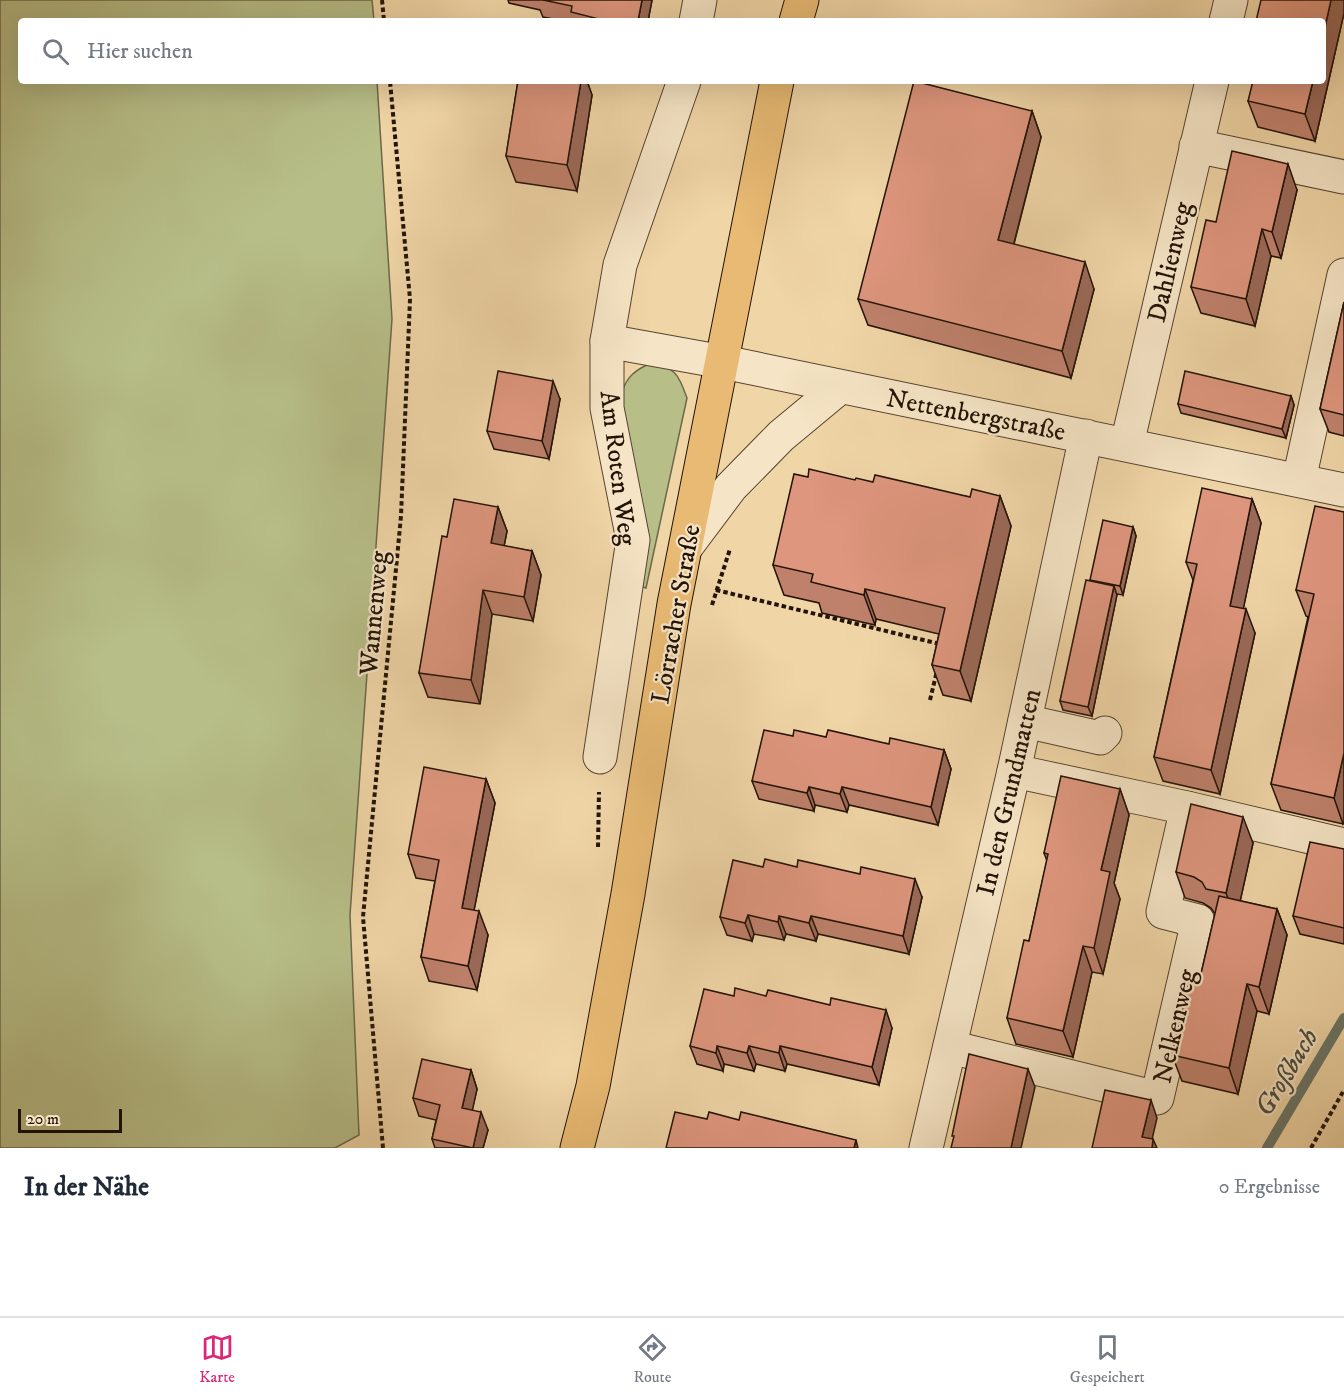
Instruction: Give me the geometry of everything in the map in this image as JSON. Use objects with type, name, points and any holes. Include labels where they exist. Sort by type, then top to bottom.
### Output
[{"type":"main road","points":[[797,18],[802,0]]},
{"type":"main road","name":"Lörracher Straße","points":[[578,1148],[593,1086],[628,894],[674,604],[776,84]]},
{"type":"street","points":[[697,18],[700,0]]},
{"type":"street","points":[[1227,18],[1231,0]]},
{"type":"street","name":"Am Roten Weg","points":[[600,757],[633,540],[607,408],[607,341],[620,265],[683,84]]},
{"type":"street","name":"Dahlienweg","points":[[1126,444],[1211,84]]},
{"type":"street","points":[[1196,146],[1344,177]]},
{"type":"street","points":[[1299,480],[1344,275]]},
{"type":"street","name":"Nettenbergstraße","points":[[607,341],[723,362],[1344,490]]},
{"type":"street","points":[[686,547],[731,487],[781,436],[840,387]]},
{"type":"street","name":"In den Grundmatten","points":[[926,1148],[1014,771],[1086,436]]},
{"type":"street","points":[[1025,721],[1100,738],[1105,733]]},
{"type":"street","points":[[1014,771],[1344,845]]},
{"type":"street","name":"Nelkenweg","points":[[950,1047],[1157,1098],[1198,921],[1163,912],[1187,808]]},
{"type":"path","points":[[382,0],[384,18]]},
{"type":"path","name":"Wannenweg","points":[[383,1148],[363,917],[401,516],[410,299],[390,84]]},
{"type":"path","points":[[716,590],[944,645]]},
{"type":"path","points":[[930,700],[939,667]]},
{"type":"path","points":[[1311,1148],[1344,1090]]},
{"type":"green space","points":[[0,0],[372,0],[374,18],[18,18],[18,84],[377,84],[392,319],[350,915],[359,1135],[335,1148],[0,1148]]},
{"type":"green space","points":[[647,365],[664,367],[674,372],[687,398],[646,588],[639,586],[620,397],[629,378]]},
{"type":"building","points":[[543,0],[642,0],[639,18],[595,18],[571,12],[572,6]]},
{"type":"building","points":[[1261,0],[1331,0],[1326,22],[1326,18],[1257,18]]},
{"type":"building","points":[[518,84],[580,84],[567,165],[506,156]]},
{"type":"building","points":[[913,84],[926,84],[1032,111],[998,240],[1085,262],[1062,351],[858,299]]},
{"type":"building","points":[[1252,84],[1312,84],[1305,114],[1248,101]]},
{"type":"building","points":[[1232,151],[1288,164],[1272,232],[1262,229],[1246,299],[1191,287],[1206,220],[1216,222]]},
{"type":"building","points":[[1344,302],[1344,415],[1320,409]]},
{"type":"building","points":[[498,371],[553,381],[542,441],[487,431]]},
{"type":"building","points":[[1185,371],[1291,396],[1282,429],[1178,404]]},
{"type":"building","points":[[809,469],[873,482],[875,475],[970,497],[972,489],[1000,496],[960,671],[932,665],[945,608],[865,589],[864,595],[811,582],[813,574],[773,565],[794,474],[808,477]]},
{"type":"building","points":[[1202,488],[1252,499],[1230,606],[1246,609],[1211,770],[1154,757],[1197,564],[1186,562]]},
{"type":"building","points":[[454,499],[498,507],[491,543],[532,551],[524,597],[483,590],[471,680],[419,673],[442,536],[447,537]]},
{"type":"building","points":[[1315,506],[1344,512],[1344,753],[1334,798],[1271,784],[1314,594],[1296,590]]},
{"type":"building","points":[[1103,520],[1133,527],[1120,586],[1090,580]]},
{"type":"building","points":[[1086,580],[1114,586],[1088,707],[1060,701]]},
{"type":"building","points":[[764,730],[793,736],[794,730],[826,737],[828,730],[889,744],[890,738],[944,750],[931,807],[842,787],[840,794],[809,787],[807,793],[752,781]]},
{"type":"building","points":[[424,767],[486,779],[462,908],[479,911],[468,966],[421,957],[439,860],[408,854]]},
{"type":"building","points":[[1061,776],[1120,789],[1101,870],[1110,872],[1094,948],[1083,946],[1063,1031],[1007,1018],[1024,940],[1029,941],[1048,854],[1044,853]]},
{"type":"building","points":[[1191,804],[1243,817],[1226,893],[1206,889],[1202,882],[1194,877],[1176,872]]},
{"type":"building","points":[[1310,842],[1344,849],[1344,928],[1293,916]]},
{"type":"building","points":[[765,859],[797,867],[798,860],[860,874],[861,867],[915,879],[903,936],[811,916],[809,923],[779,916],[778,922],[748,915],[745,923],[720,917],[733,860],[763,867]]},
{"type":"building","points":[[1219,896],[1277,909],[1259,987],[1247,984],[1229,1068],[1172,1055],[1190,976],[1200,978]]},
{"type":"building","points":[[735,988],[766,996],[768,990],[830,1005],[831,998],[886,1010],[872,1067],[780,1046],[779,1053],[749,1046],[747,1053],[717,1046],[716,1053],[690,1046],[704,989],[734,996]]},
{"type":"building","points":[[969,1054],[1028,1069],[1011,1148],[951,1148]]},
{"type":"building","points":[[422,1059],[471,1070],[462,1108],[481,1112],[473,1148],[432,1139],[440,1105],[413,1098]]},
{"type":"building","points":[[1105,1090],[1151,1100],[1142,1137],[1153,1139],[1152,1148],[1092,1148]]},
{"type":"building","points":[[675,1112],[707,1119],[709,1112],[739,1120],[741,1112],[856,1140],[854,1148],[666,1148]]},
{"type":"waterway","name":"Großbach","points":[[1267,1148],[1344,1018]]}]
